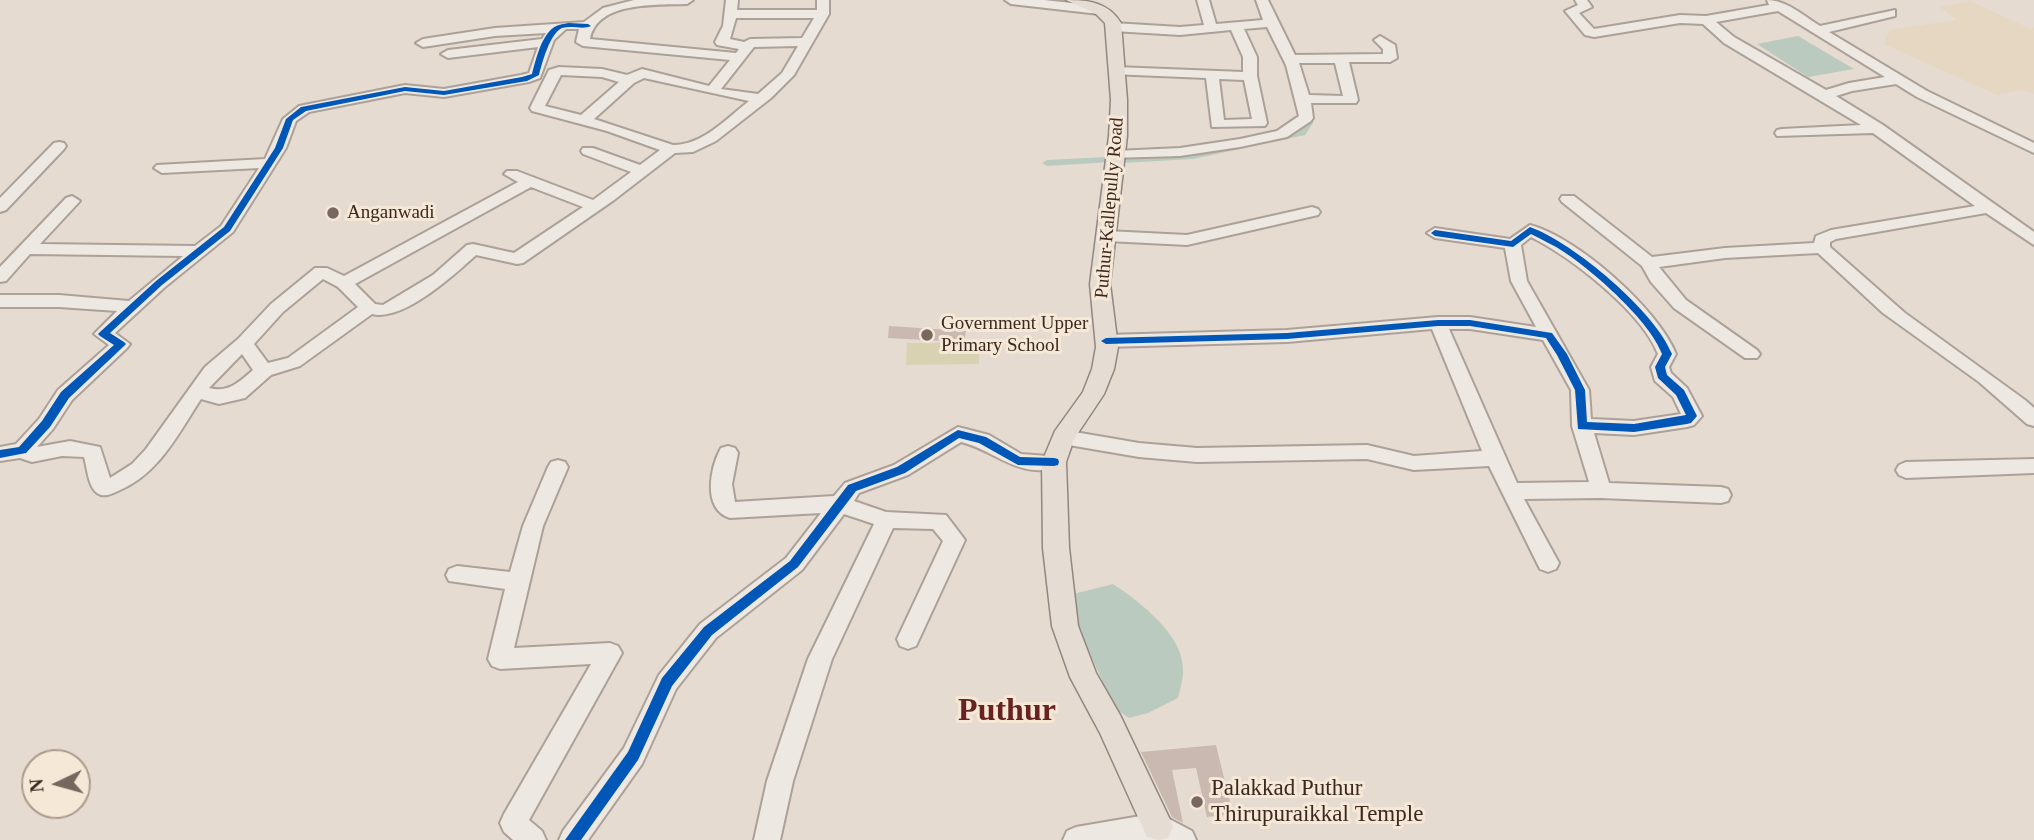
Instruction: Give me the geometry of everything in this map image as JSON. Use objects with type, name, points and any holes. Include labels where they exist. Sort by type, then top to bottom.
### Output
[{"type":"main road","points":[[1073,0],[1106,19]]},
{"type":"main road","name":"Puthur-Kallepully Road","points":[[1106,19],[1116,71],[1119,118],[1100,285],[1106,341],[1103,369],[1093,394],[1062,437],[1054,462],[1057,560],[1065,626],[1084,677],[1110,724],[1162,833]]},
{"type":"street","points":[[687,0],[606,4],[588,26],[583,42],[745,50]]},
{"type":"street","points":[[732,0],[731,14],[722,42],[745,50]]},
{"type":"street","points":[[1011,0],[1180,32],[1269,23]]},
{"type":"street","points":[[1203,0],[1211,29]]},
{"type":"street","points":[[1115,155],[1180,152],[1282,134],[1306,118],[1290,59],[1269,23],[1262,0]]},
{"type":"street","points":[[1581,0],[1586,7],[1571,11],[1594,33],[1680,19],[1706,20],[1783,7]]},
{"type":"street","points":[[1768,0],[1899,79],[1971,119],[2034,149]]},
{"type":"street","points":[[1721,4],[1738,14]]},
{"type":"street","points":[[731,14],[823,7]]},
{"type":"street","points":[[629,80],[585,72],[559,71],[554,74],[537,108],[584,120],[671,149],[688,149],[711,138],[787,75],[823,7]]},
{"type":"street","points":[[1820,30],[1891,13]]},
{"type":"street","points":[[1706,20],[1729,40],[1878,128],[2034,240]]},
{"type":"street","points":[[448,54],[588,26]]},
{"type":"street","points":[[1212,74],[1217,124],[1260,123],[1250,76],[1250,57],[1236,26]]},
{"type":"street","points":[[423,43],[495,32],[553,35]]},
{"type":"street","points":[[0,454],[22,450],[46,424],[65,395],[121,344],[103,334],[131,307],[227,229],[270,163],[290,119],[304,109],[405,89],[444,93],[524,79],[535,75],[537,62],[553,35]]},
{"type":"street","points":[[1290,59],[1390,58],[1390,48],[1380,40]]},
{"type":"street","points":[[712,90],[750,43],[806,42]]},
{"type":"street","points":[[1303,99],[1352,100],[1341,59]]},
{"type":"street","points":[[1116,71],[1250,76]]},
{"type":"street","points":[[584,120],[629,80],[642,73],[761,99]]},
{"type":"street","points":[[1826,95],[1849,87],[1899,79]]},
{"type":"street","points":[[1782,133],[1878,128]]},
{"type":"street","points":[[0,207],[59,146]]},
{"type":"street","points":[[22,450],[32,456],[62,448],[78,447],[93,452],[101,484],[105,488],[118,485],[170,435],[211,372],[277,308],[321,272],[344,283],[369,308],[381,311],[389,309],[439,279],[473,249],[517,259],[595,206],[671,149]]},
{"type":"street","points":[[588,151],[642,171]]},
{"type":"street","points":[[162,168],[270,163]]},
{"type":"street","points":[[512,174],[595,206]]},
{"type":"street","points":[[344,283],[529,182]]},
{"type":"street","points":[[1568,199],[1649,263],[1661,284],[1688,311],[1751,354]]},
{"type":"street","points":[[0,277],[72,201]]},
{"type":"street","points":[[1822,248],[1822,240],[1831,235],[1990,208]]},
{"type":"street","points":[[1107,236],[1187,240],[1312,212]]},
{"type":"street","points":[[1435,233],[1513,244],[1530,230],[1569,251],[1620,295],[1663,341],[1667,354],[1660,367],[1662,376],[1680,393],[1692,416],[1687,420],[1634,428],[1582,426]]},
{"type":"street","points":[[1513,244],[1519,281],[1580,390],[1582,426],[1601,490]]},
{"type":"street","points":[[1649,263],[1725,253],[1822,248],[1899,317],[1971,366],[2034,419]]},
{"type":"street","points":[[26,249],[200,251]]},
{"type":"street","points":[[0,301],[58,301],[131,307]]},
{"type":"street","points":[[198,391],[206,395],[230,396],[238,393],[264,371],[294,362],[369,308]]},
{"type":"street","points":[[1106,341],[1287,336],[1438,323],[1470,323],[1549,335]]},
{"type":"street","points":[[1438,323],[1510,491],[1548,563]]},
{"type":"street","points":[[244,342],[264,371]]},
{"type":"street","points":[[572,840],[633,756],[667,682],[708,631],[794,564],[852,488],[901,470],[958,434],[982,440],[1018,461],[1054,462]]},
{"type":"street","points":[[1062,437],[1139,450],[1197,455],[1367,452],[1414,463],[1495,458]]},
{"type":"street","points":[[728,453],[720,496],[724,506],[730,510],[839,504],[886,520],[939,521],[954,540],[908,639]]},
{"type":"street","points":[[1906,470],[2034,466]]},
{"type":"street","points":[[527,837],[513,823],[610,653],[500,659],[533,527],[558,467]]},
{"type":"street","points":[[1510,491],[1601,490],[1721,495]]},
{"type":"street","points":[[767,840],[780,781],[820,659],[886,520]]},
{"type":"street","points":[[457,575],[518,582]]},
{"type":"street","points":[[1076,840],[1162,833],[1183,840]]},
{"type":"shaded area","points":[[1970,1],[2031,29],[2034,27],[2034,94],[2020,90],[1997,95],[1884,44],[1889,30],[1957,20],[1940,7]]},
{"type":"shaded area","points":[[1798,36],[1854,69],[1808,77],[1757,44]]},
{"type":"shaded area","points":[[907,343],[942,343],[942,348],[979,348],[979,364],[906,365]]},
{"type":"shaded area","points":[[1113,584],[1158,621],[1177,645],[1182,658],[1183,674],[1178,698],[1148,713],[1129,718],[1115,708],[1089,652],[1077,622],[1073,594]]},
{"type":"building","name":"Government Upper Primary School","points":[[889,326],[966,331],[963,348],[944,347],[944,341],[888,338]]},
{"type":"building","points":[[1216,745],[1233,814],[1207,817],[1196,768],[1172,770],[1183,823],[1172,817],[1141,752]]},
{"type":"waterway","points":[[1123,160],[1193,156],[1301,133],[1308,123],[1307,105]]},
{"type":"waterway","points":[[1047,163],[1106,160]]},
{"type":"cycle path","points":[[0,454],[22,450],[46,424],[65,395],[121,344],[103,334],[159,283],[227,229],[279,148],[290,119],[304,109],[405,89],[444,93],[524,79],[535,75],[544,48],[555,30],[566,26],[588,26]]},
{"type":"cycle path","points":[[1106,341],[1287,336],[1438,323],[1470,323],[1549,335],[1580,390],[1582,426],[1634,428],[1687,420],[1692,416],[1680,393],[1662,376],[1660,367],[1667,354],[1654,331],[1608,284],[1569,251],[1530,230],[1513,244],[1435,233]]},
{"type":"cycle path","points":[[572,840],[633,756],[667,682],[708,631],[794,564],[852,488],[901,470],[958,434],[982,440],[1018,461],[1054,462]]},
{"type":"place","name":"Anganwadi","points":[[333,213]]},
{"type":"place","name":"Government Upper Primary School","points":[[927,335]]},
{"type":"place","name":"Palakkad Puthur Thirupuraikkal Temple","points":[[1197,802]]},
{"type":"district","name":"Puthur","points":[[1007,712]]}]
